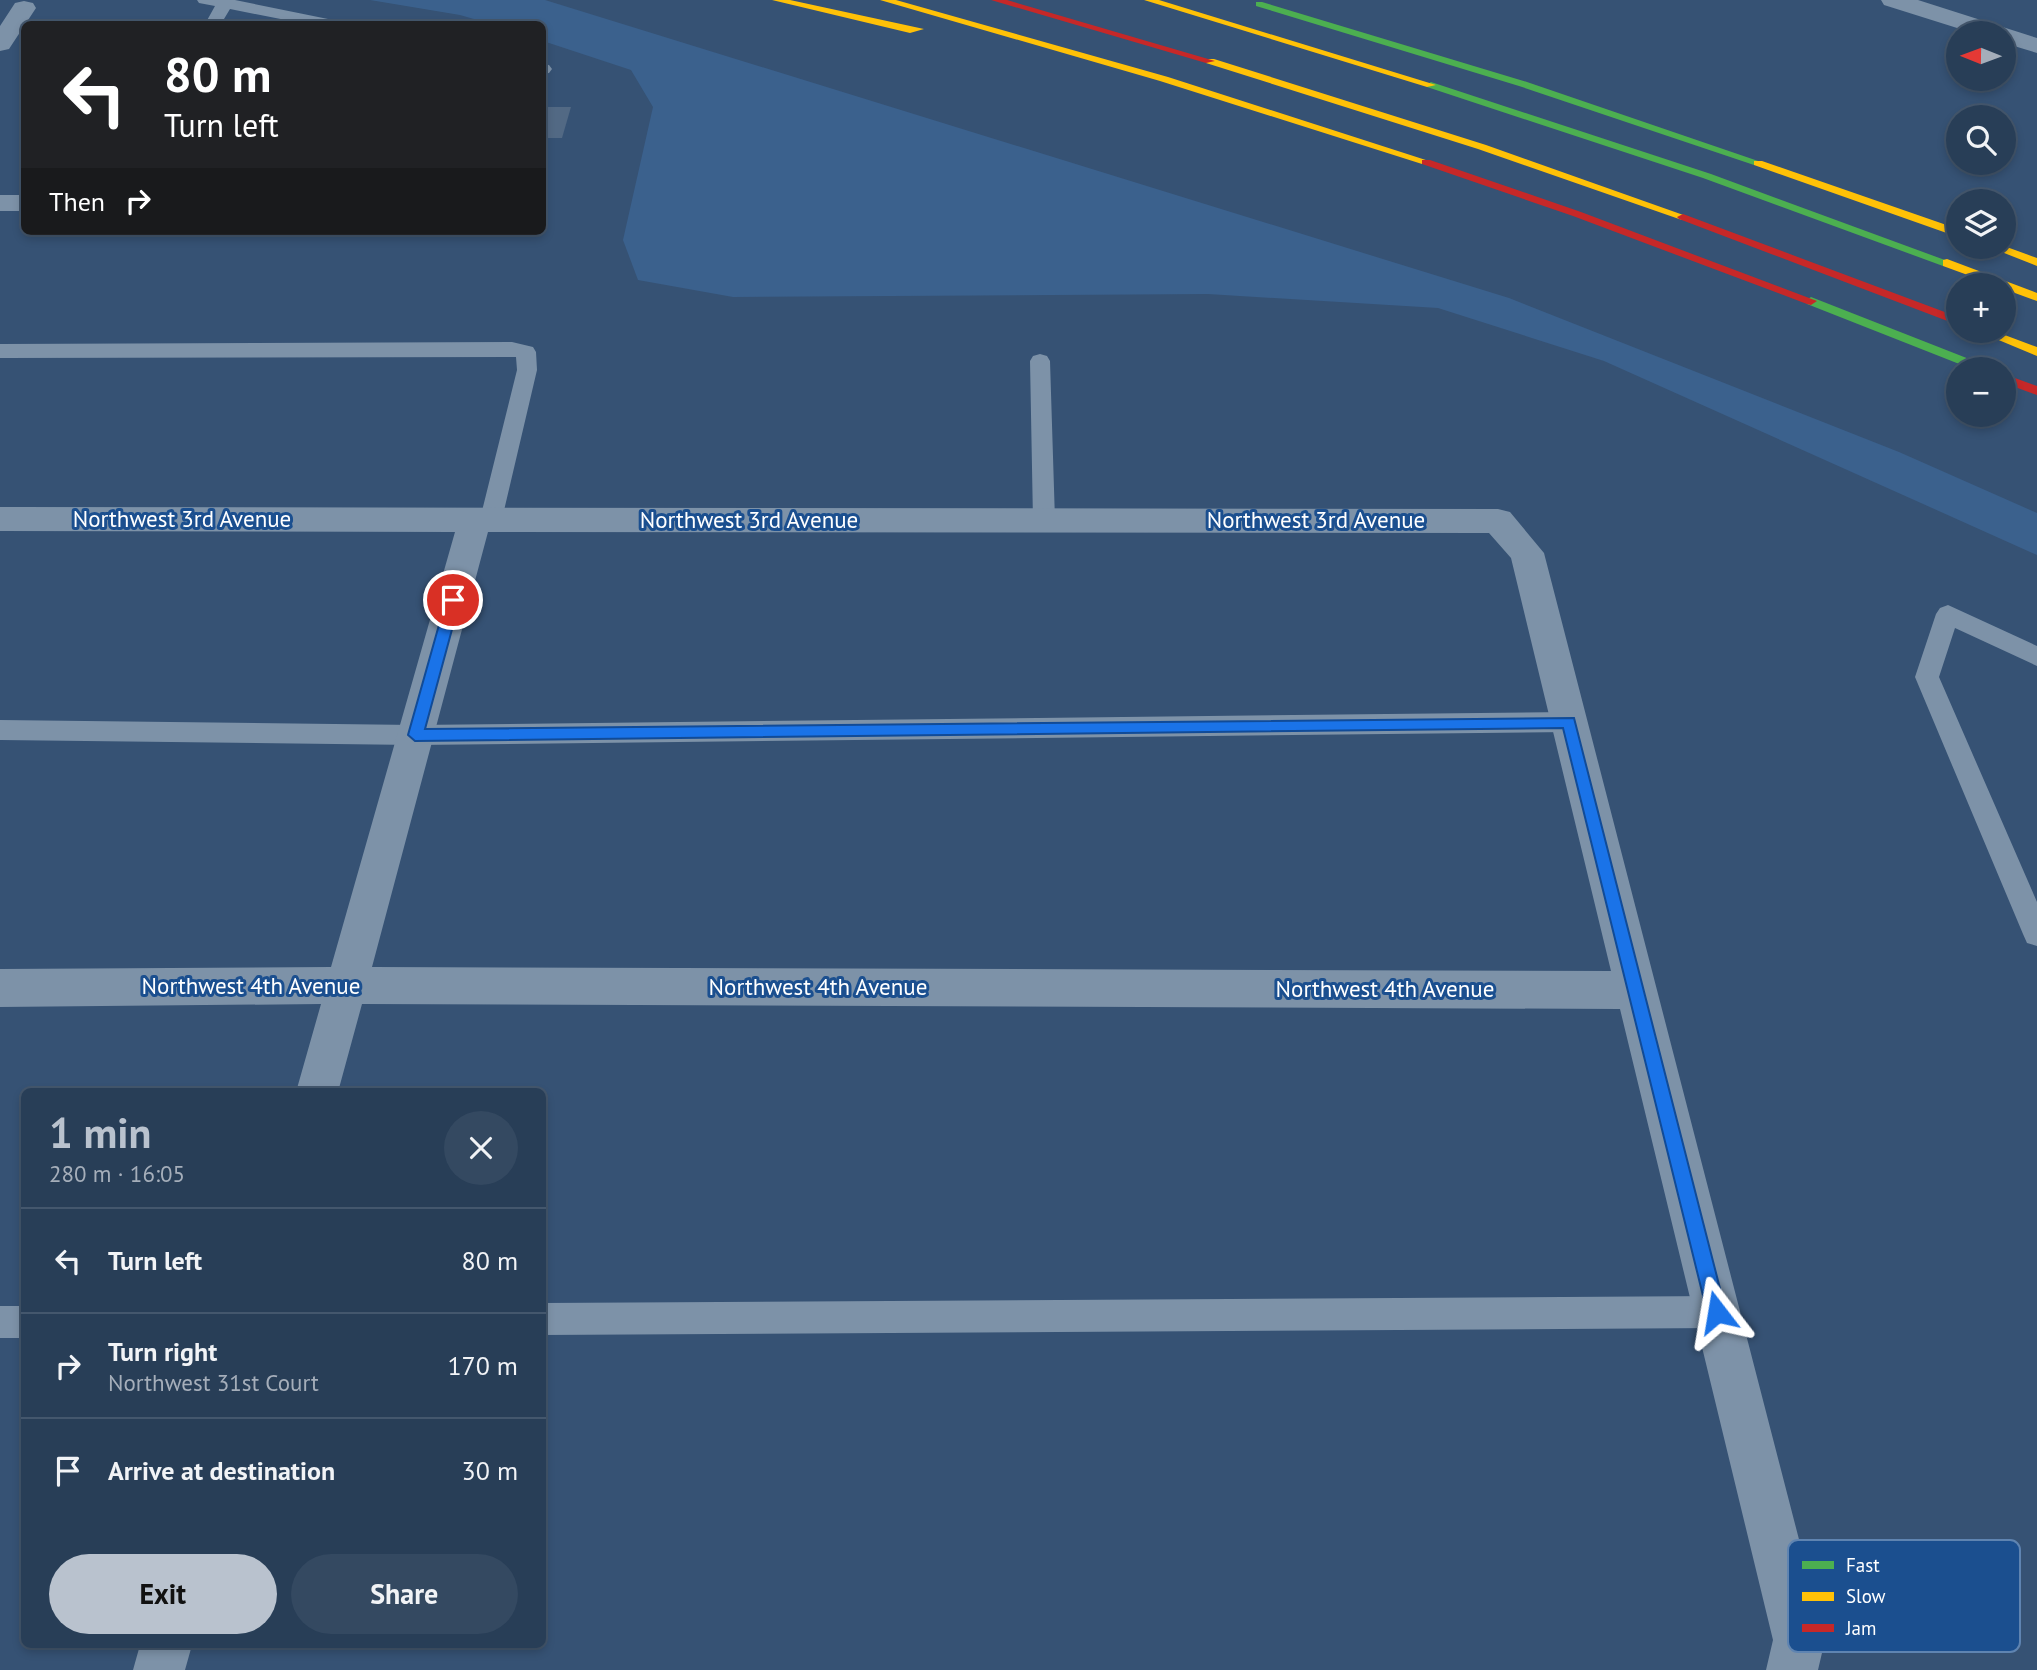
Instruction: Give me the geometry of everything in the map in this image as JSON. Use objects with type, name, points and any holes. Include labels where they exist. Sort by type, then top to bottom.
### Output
[{"type":"highway","points":[[777,0],[909,30],[973,23]]},
{"type":"highway","points":[[885,0],[1165,77],[1354,137],[1682,253],[1952,357]]},
{"type":"highway","points":[[996,0],[1199,57],[1376,113],[1714,229],[1946,316]]},
{"type":"highway","points":[[1149,0],[1404,75],[1570,129],[1822,217],[2037,297]]},
{"type":"highway","points":[[1243,0],[1463,65],[1635,120],[1946,229]]},
{"type":"highway","points":[[2016,254],[2037,262]]},
{"type":"highway","points":[[2014,343],[2037,352]]},
{"type":"highway","points":[[2016,383],[2037,391]]},
{"type":"street","points":[[1893,0],[1919,4],[1965,21]]},
{"type":"street","points":[[0,44],[29,4]]},
{"type":"street","points":[[2016,39],[2037,46]]},
{"type":"street","points":[[0,203],[21,203]]},
{"type":"street","name":"Northwest 3rd Avenue","points":[[0,519],[1498,520],[1527,553],[1569,722]]},
{"type":"street","points":[[318,1088],[415,735],[483,520]]},
{"type":"street","points":[[1569,722],[1788,1596]]},
{"type":"street","name":"Northwest 4th Avenue","points":[[0,988],[346,985],[1636,990]]},
{"type":"street","points":[[159,1670],[165,1648]]},
{"type":"street","points":[[1792,1670],[1796,1652]]},
{"type":"lane","points":[[205,0],[313,21]]},
{"type":"lane","points":[[216,21],[225,3]]},
{"type":"lane","points":[[0,351],[512,349],[526,352],[527,370],[483,520]]},
{"type":"lane","points":[[1040,361],[1044,520]]},
{"type":"lane","points":[[2037,657],[1948,614],[1927,677],[2037,934]]},
{"type":"lane","points":[[0,730],[415,735],[1569,722]]},
{"type":"lane","points":[[546,1320],[1717,1312]]},
{"type":"lane","points":[[0,1322],[21,1322]]},
{"type":"water","points":[[370,0],[545,0],[1509,298],[1899,452],[2037,513],[2037,555],[1604,361],[1438,308],[1208,294],[733,297],[638,280],[623,240],[653,107],[631,70],[546,42],[546,21],[481,21]]},
{"type":"building","points":[[546,107],[571,107],[562,138],[546,138]]},
{"type":"traffic: fast","points":[[1259,4],[1523,84],[1758,163]]},
{"type":"traffic: fast","points":[[1431,85],[1707,176],[1947,263]]},
{"type":"traffic: fast","points":[[1811,301],[1953,357]]},
{"type":"traffic: slow","points":[[777,0],[910,30],[919,29]]},
{"type":"traffic: slow","points":[[885,0],[1164,79],[1426,162]]},
{"type":"traffic: slow","points":[[1149,0],[1431,85]]},
{"type":"traffic: slow","points":[[1210,61],[1482,147],[1683,217]]},
{"type":"traffic: slow","points":[[1758,163],[1946,229]]},
{"type":"traffic: slow","points":[[2016,254],[2037,262]]},
{"type":"traffic: slow","points":[[1947,263],[2037,297]]},
{"type":"traffic: slow","points":[[2014,343],[2037,352]]},
{"type":"traffic: jam","points":[[996,0],[1210,61]]},
{"type":"traffic: jam","points":[[1426,162],[1577,214],[1811,301]]},
{"type":"traffic: jam","points":[[1683,217],[1946,316]]},
{"type":"traffic: jam","points":[[2016,383],[2037,391]]},
{"type":"route","points":[[453,600],[415,735],[1569,722],[1717,1312]]}]
